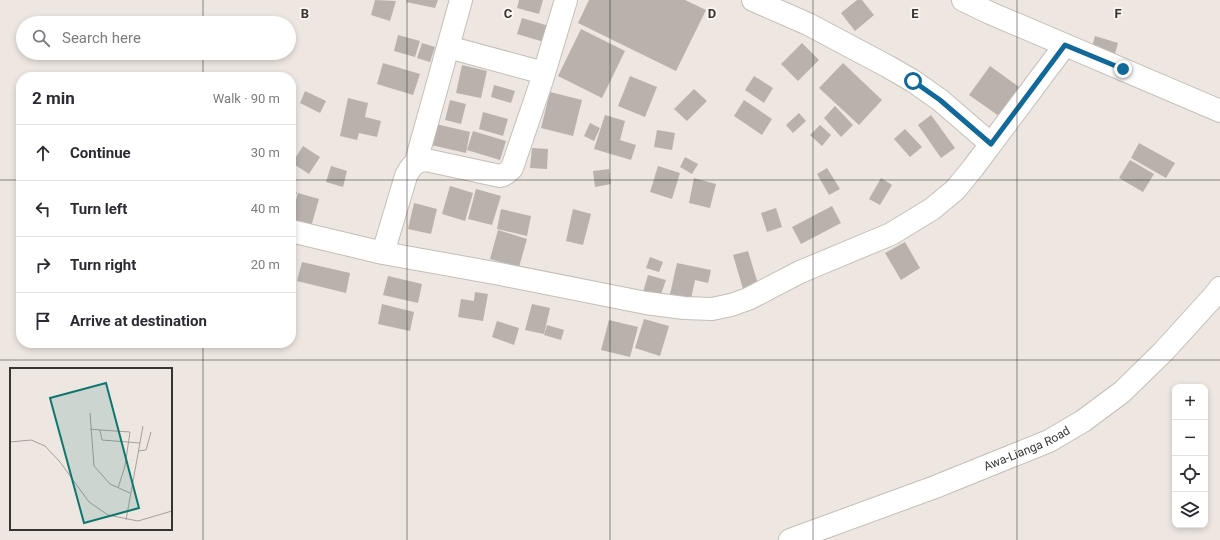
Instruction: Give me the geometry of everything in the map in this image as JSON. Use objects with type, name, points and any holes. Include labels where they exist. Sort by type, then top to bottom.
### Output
[{"type":"street","points":[[416,162],[461,0]]},
{"type":"street","points":[[383,253],[406,176],[410,167],[416,162],[426,160],[500,176],[509,172],[514,163],[544,73],[566,0]]},
{"type":"street","points":[[753,0],[808,24],[913,81],[940,100],[991,144]]},
{"type":"street","points":[[963,0],[990,13],[1220,111]]},
{"type":"street","points":[[296,233],[383,253],[500,274],[646,303],[684,308],[712,309],[731,306],[748,299],[800,272],[891,234],[932,209],[955,190],[1065,45]]},
{"type":"street","points":[[448,46],[544,73]]},
{"type":"street","name":"Awa-Lianga Road","points":[[790,540],[935,487],[1049,441],[1076,425],[1122,392],[1163,352],[1220,288]]},
{"type":"building","points":[[375,0],[396,1],[390,21],[371,15]]},
{"type":"building","points":[[407,0],[438,0],[435,8],[406,2]]},
{"type":"building","points":[[519,0],[543,0],[539,14],[517,8]]},
{"type":"building","points":[[589,0],[685,0],[706,10],[676,71],[578,23]]},
{"type":"building","points":[[857,0],[862,0],[874,15],[855,31],[841,13]]},
{"type":"building","points":[[522,18],[549,26],[544,42],[517,34]]},
{"type":"building","points":[[581,29],[625,51],[602,98],[558,76]]},
{"type":"building","points":[[398,35],[420,41],[415,57],[394,51]]},
{"type":"building","points":[[1095,36],[1118,43],[1113,61],[1090,55]]},
{"type":"building","points":[[422,43],[435,47],[430,62],[417,58]]},
{"type":"building","points":[[802,43],[819,60],[798,81],[781,64]]},
{"type":"building","points":[[383,63],[420,74],[413,95],[377,84]]},
{"type":"building","points":[[843,63],[882,100],[859,125],[819,88]]},
{"type":"building","points":[[462,65],[487,71],[481,98],[456,93]]},
{"type":"building","points":[[990,66],[1019,87],[999,116],[969,95]]},
{"type":"building","points":[[630,76],[657,87],[645,117],[618,106]]},
{"type":"building","points":[[754,76],[773,88],[764,103],[745,90]]},
{"type":"building","points":[[494,85],[515,91],[511,103],[491,97]]},
{"type":"building","points":[[694,89],[707,101],[687,121],[674,109]]},
{"type":"building","points":[[305,91],[326,101],[320,113],[300,103]]},
{"type":"building","points":[[550,92],[582,100],[573,136],[541,128]]},
{"type":"building","points":[[348,98],[368,103],[365,117],[381,121],[377,137],[359,133],[357,140],[340,136]]},
{"type":"building","points":[[450,100],[466,104],[461,124],[445,120]]},
{"type":"building","points":[[744,100],[772,119],[762,135],[734,116]]},
{"type":"building","points":[[835,106],[853,125],[841,137],[824,118]]},
{"type":"building","points":[[483,112],[508,119],[503,136],[479,129]]},
{"type":"building","points":[[799,113],[806,121],[793,133],[786,125]]},
{"type":"building","points":[[605,115],[625,121],[620,140],[636,145],[631,160],[594,149]]},
{"type":"building","points":[[931,115],[955,148],[941,158],[918,125]]},
{"type":"building","points":[[590,123],[600,128],[594,141],[584,136]]},
{"type":"building","points":[[436,124],[470,132],[466,153],[431,145]]},
{"type":"building","points":[[820,125],[831,135],[822,146],[810,135]]},
{"type":"building","points":[[905,129],[922,147],[910,157],[894,139]]},
{"type":"building","points":[[657,130],[675,133],[672,150],[654,147]]},
{"type":"building","points":[[473,131],[506,141],[500,160],[467,150]]},
{"type":"building","points":[[1139,143],[1175,163],[1166,178],[1131,158]]},
{"type":"building","points":[[303,146],[320,157],[309,174],[296,166],[296,157]]},
{"type":"building","points":[[532,148],[548,149],[547,169],[530,168]]},
{"type":"building","points":[[685,157],[698,164],[692,174],[680,167]]},
{"type":"building","points":[[1130,160],[1154,174],[1143,192],[1119,178]]},
{"type":"building","points":[[331,166],[347,171],[343,187],[326,182]]},
{"type":"building","points":[[658,166],[680,173],[672,199],[650,192]]},
{"type":"building","points":[[827,168],[840,189],[829,195],[817,174]]},
{"type":"building","points":[[609,169],[611,184],[595,187],[593,171]]},
{"type":"building","points":[[694,178],[716,184],[710,208],[689,203]]},
{"type":"building","points":[[881,178],[892,185],[880,205],[869,199]]},
{"type":"building","points":[[450,186],[473,193],[465,221],[442,214]]},
{"type":"building","points":[[476,189],[501,196],[492,225],[468,219]]},
{"type":"building","points":[[298,193],[319,199],[311,227],[296,222],[296,200]]},
{"type":"building","points":[[414,203],[437,209],[431,234],[408,229]]},
{"type":"building","points":[[832,206],[841,223],[801,244],[792,227]]},
{"type":"building","points":[[776,208],[782,227],[767,232],[761,213]]},
{"type":"building","points":[[501,209],[531,216],[527,236],[497,229]]},
{"type":"building","points":[[573,209],[591,214],[583,245],[566,241]]},
{"type":"building","points":[[498,230],[527,239],[519,267],[490,259]]},
{"type":"building","points":[[905,242],[920,268],[901,280],[885,253]]},
{"type":"building","points":[[748,251],[758,284],[743,289],[733,255]]},
{"type":"building","points":[[650,257],[663,262],[659,272],[646,268]]},
{"type":"building","points":[[302,262],[350,273],[346,293],[297,281]]},
{"type":"building","points":[[677,263],[711,270],[708,283],[695,280],[691,299],[670,294]]},
{"type":"building","points":[[648,275],[666,280],[660,297],[643,292]]},
{"type":"building","points":[[388,276],[422,284],[418,303],[383,295]]},
{"type":"building","points":[[475,292],[488,294],[483,321],[458,317],[461,299],[474,301]]},
{"type":"building","points":[[382,304],[414,312],[410,331],[378,324]]},
{"type":"building","points":[[532,304],[550,308],[544,334],[525,330]]},
{"type":"building","points":[[644,319],[669,326],[660,356],[635,348]]},
{"type":"building","points":[[609,320],[638,327],[630,357],[601,350]]},
{"type":"building","points":[[497,321],[519,328],[514,345],[492,337]]},
{"type":"building","points":[[547,325],[564,330],[561,340],[544,335]]},
{"type":"route","points":[[913,81],[940,100],[991,144],[1065,45],[1123,69]]}]
